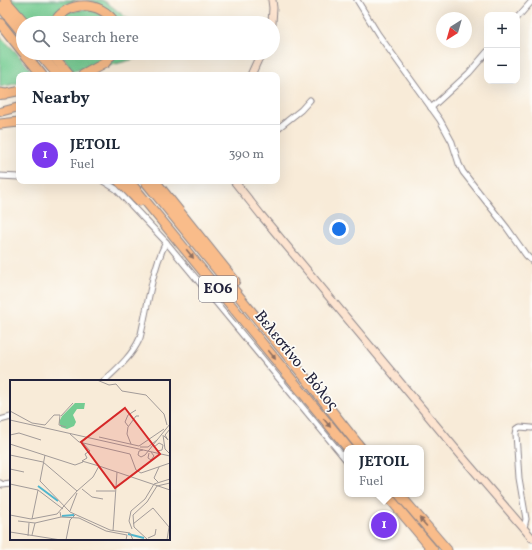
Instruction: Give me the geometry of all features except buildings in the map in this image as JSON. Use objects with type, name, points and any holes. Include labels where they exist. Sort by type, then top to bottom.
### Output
[{"type":"highway","points":[[5,0],[19,16]]},
{"type":"highway","points":[[58,16],[72,5],[83,3],[101,7],[110,16]]},
{"type":"highway","points":[[0,6],[16,25]]},
{"type":"highway","points":[[0,24],[16,43]]},
{"type":"highway","points":[[0,31],[16,46]]},
{"type":"highway","points":[[30,60],[40,72]]},
{"type":"highway","points":[[45,60],[55,72]]},
{"type":"highway","points":[[57,60],[67,72]]},
{"type":"highway","points":[[58,60],[61,65]]},
{"type":"highway","points":[[88,72],[105,63],[107,60]]},
{"type":"highway","points":[[0,124],[16,122]]},
{"type":"highway","points":[[122,184],[176,236]]},
{"type":"highway","name":"Βελεστίνο - Βόλος","points":[[133,184],[345,445]]},
{"type":"highway","name":"Βελεστίνο - Βόλος","points":[[147,184],[359,445]]},
{"type":"highway","points":[[157,184],[275,332],[304,376]]},
{"type":"highway","points":[[389,497],[433,550]]},
{"type":"highway","points":[[402,497],[447,550]]},
{"type":"main road","points":[[2,94],[16,91]]},
{"type":"main road","points":[[0,112],[16,108]]},
{"type":"street","points":[[272,0],[273,16]]},
{"type":"street","points":[[357,0],[378,34],[440,120],[449,136],[463,172],[532,261]]},
{"type":"street","points":[[520,14],[532,0]]},
{"type":"street","points":[[431,108],[469,72],[484,55]]},
{"type":"street","points":[[252,72],[258,60]]},
{"type":"street","points":[[280,127],[301,110],[310,100]]},
{"type":"street","points":[[0,176],[16,178]]},
{"type":"street","points":[[108,184],[116,189],[166,242],[344,457]]},
{"type":"street","points":[[236,184],[464,459],[532,538]]},
{"type":"street","points":[[105,380],[128,358],[140,338],[155,269],[159,255],[166,242]]},
{"type":"street","points":[[0,420],[10,417]]},
{"type":"street","points":[[524,528],[526,519],[519,478],[516,434],[517,429],[520,427],[532,428]]},
{"type":"street","points":[[333,444],[340,439]]},
{"type":"street","points":[[0,483],[4,485],[10,484]]},
{"type":"green space","points":[[9,0],[79,0],[61,8],[53,16],[24,16]]},
{"type":"green space","points":[[86,0],[102,0],[124,16],[112,16],[101,5]]},
{"type":"green space","points":[[93,8],[103,16],[63,16],[66,12]]},
{"type":"green space","points":[[0,36],[16,52],[16,60],[22,60],[32,72],[16,72],[16,84],[0,87]]},
{"type":"green space","points":[[65,60],[102,60],[88,67],[73,71]]},
{"type":"green space","points":[[112,60],[131,60],[108,66]]},
{"type":"place","name":"JETOIL","points":[[384,525]]}]
